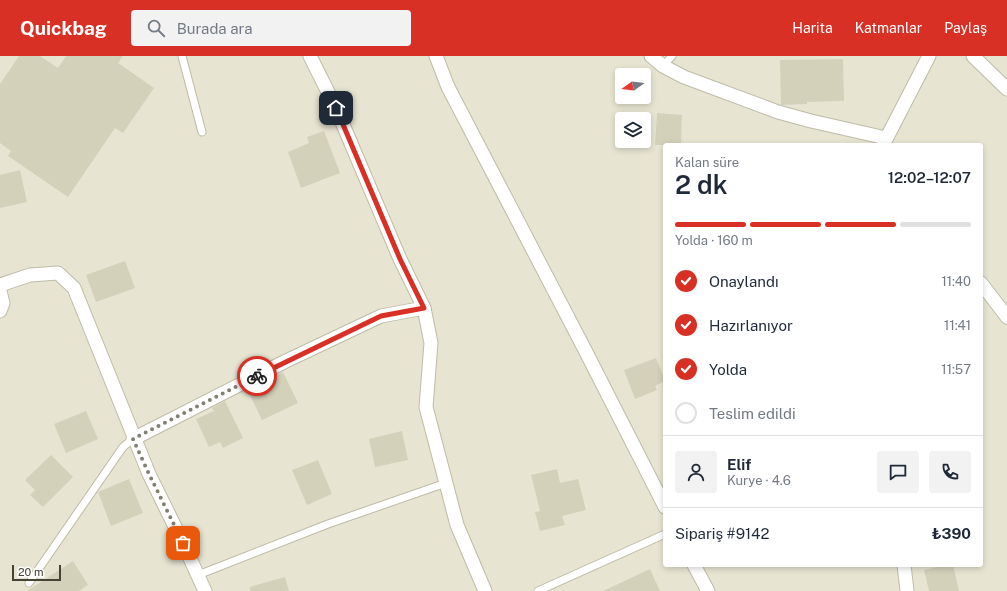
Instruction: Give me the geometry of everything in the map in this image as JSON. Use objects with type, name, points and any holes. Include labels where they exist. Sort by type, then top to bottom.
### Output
[{"type":"street","points":[[310,56],[336,108],[400,259],[424,308],[431,343],[426,407],[457,525],[485,591]]},
{"type":"street","points":[[436,56],[448,87],[582,343],[663,503]]},
{"type":"street","points":[[651,56],[667,61],[684,77],[778,112],[884,142],[930,56]]},
{"type":"street","points":[[973,56],[1007,89]]},
{"type":"street","points":[[0,285],[30,275],[58,273],[74,288],[133,439],[205,591]]},
{"type":"street","points":[[983,286],[1007,317]]},
{"type":"street","points":[[0,291],[3,303],[0,311]]},
{"type":"street","points":[[133,439],[286,361],[381,316],[424,308]]},
{"type":"street","points":[[695,567],[708,591]]},
{"type":"street","points":[[904,567],[907,591]]},
{"type":"lane","points":[[182,56],[202,132]]},
{"type":"lane","points":[[29,583],[123,447],[133,439]]},
{"type":"lane","points":[[198,575],[328,524],[446,484]]},
{"type":"lane","points":[[538,591],[663,535]]},
{"type":"shaded area","points":[[0,56],[1007,56],[1007,591],[0,591]]},
{"type":"building","points":[[19,56],[40,56],[58,68],[66,56],[123,56],[118,63],[154,88],[123,133],[115,128],[68,197],[8,156],[11,151],[0,143],[0,84]]},
{"type":"building","points":[[843,59],[844,101],[807,102],[807,104],[781,105],[780,60]]},
{"type":"building","points":[[657,113],[682,115],[681,143],[663,143],[663,145],[655,145]]},
{"type":"building","points":[[324,131],[340,173],[301,188],[288,152],[309,143],[307,137]]},
{"type":"building","points":[[20,170],[27,202],[0,208],[0,175]]},
{"type":"building","points":[[125,261],[135,288],[96,302],[86,275]]},
{"type":"building","points":[[656,358],[663,376],[663,382],[655,386],[657,390],[635,399],[624,370]]},
{"type":"building","points":[[283,372],[298,403],[262,420],[249,393],[268,383],[266,380]]},
{"type":"building","points":[[225,401],[243,438],[223,448],[220,442],[209,447],[196,419],[214,411],[212,408]]},
{"type":"building","points":[[86,411],[98,439],[66,453],[54,424]]},
{"type":"building","points":[[402,431],[408,460],[375,467],[369,439]]},
{"type":"building","points":[[51,455],[73,477],[43,507],[30,495],[35,490],[25,480]]},
{"type":"building","points":[[318,460],[332,494],[307,505],[292,470]]},
{"type":"building","points":[[557,469],[560,483],[578,479],[586,510],[562,516],[565,525],[540,531],[535,512],[540,511],[531,475]]},
{"type":"building","points":[[129,479],[143,513],[111,526],[98,492]]},
{"type":"building","points":[[73,561],[88,585],[79,591],[27,591]]},
{"type":"building","points":[[937,567],[953,567],[959,591],[929,591],[924,570]]},
{"type":"building","points":[[650,569],[660,591],[603,591]]},
{"type":"building","points":[[285,577],[289,591],[250,591],[250,587]]},
{"type":"way so far","points":[[183,543],[133,439],[257,376]]},
{"type":"route","points":[[257,376],[381,316],[424,308],[400,259],[336,108]]}]
